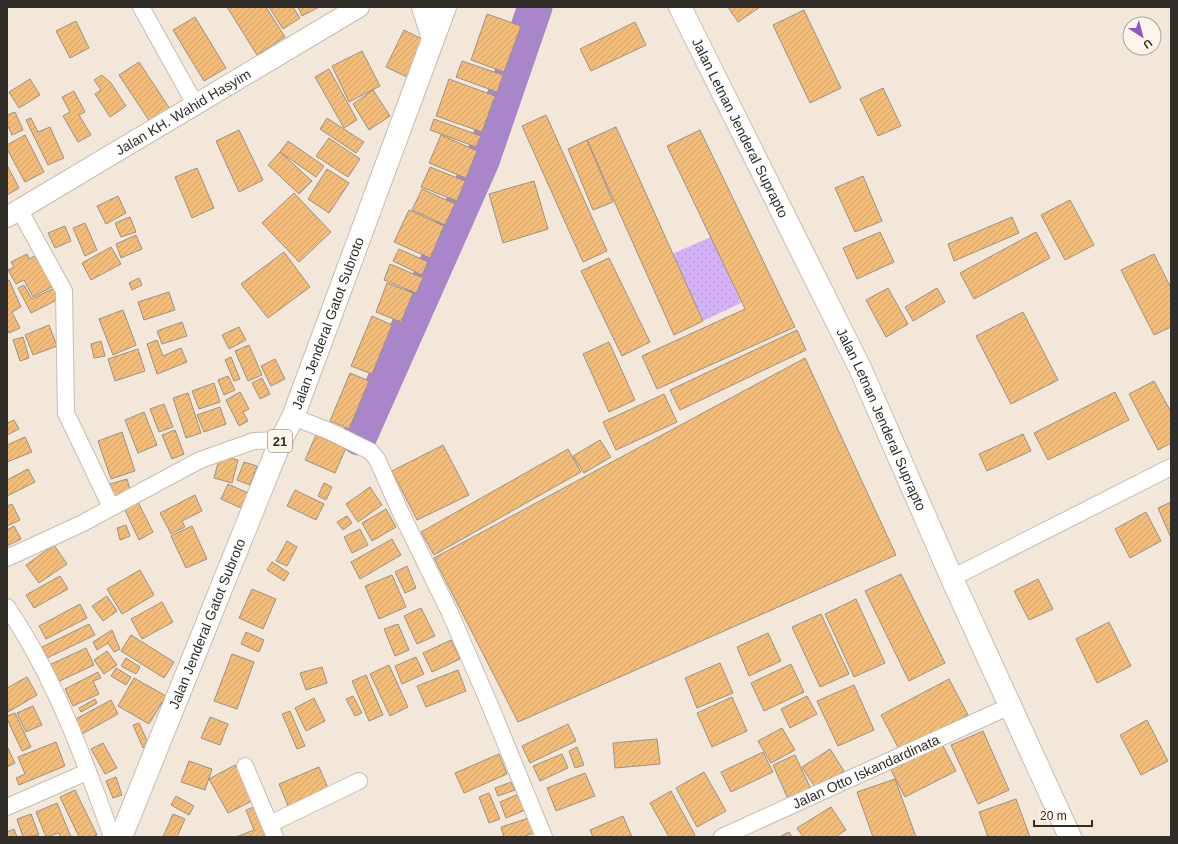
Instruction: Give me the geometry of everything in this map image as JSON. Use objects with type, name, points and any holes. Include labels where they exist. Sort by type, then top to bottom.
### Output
[{"type":"main road","name":"Jalan Jenderal Gatot Subroto","points":[[121,837],[280,440],[293,417],[445,7]]},
{"type":"main road","name":"Jalan Letnan Jenderal Suprapto","points":[[680,7],[860,368],[952,578],[1070,837]]},
{"type":"street","points":[[141,7],[195,104]]},
{"type":"street","name":"Jalan KH. Wahid Hasyim","points":[[13,213],[359,7]]},
{"type":"street","points":[[422,7],[433,42]]},
{"type":"street","points":[[13,213],[64,292],[66,413],[111,507]]},
{"type":"street","points":[[293,417],[329,431],[370,451],[377,459],[400,511],[450,613],[544,837]]},
{"type":"street","points":[[7,558],[81,524],[200,460],[254,441],[280,440]]},
{"type":"street","points":[[952,578],[1171,467]]},
{"type":"street","points":[[7,607],[21,628],[63,712],[88,772],[112,837]]},
{"type":"street","name":"Jalan Otto Iskandardinata","points":[[722,837],[1010,706]]},
{"type":"street","points":[[245,766],[273,830],[359,781]]},
{"type":"street","points":[[7,807],[88,772]]},
{"type":"shaded area","points":[[711,237],[741,303],[703,321],[672,254]]},
{"type":"building","points":[[227,7],[266,7],[285,37],[257,55]]},
{"type":"building","points":[[269,7],[293,7],[300,18],[283,29]]},
{"type":"building","points":[[298,7],[319,7],[302,16]]},
{"type":"building","points":[[728,7],[760,7],[738,22]]},
{"type":"building","points":[[804,10],[841,88],[810,103],[773,25]]},
{"type":"building","points":[[487,14],[521,26],[504,72],[471,60]]},
{"type":"building","points":[[195,17],[226,68],[204,81],[173,30]]},
{"type":"building","points":[[76,21],[89,48],[70,58],[56,31]]},
{"type":"building","points":[[635,22],[646,45],[591,71],[580,49]]},
{"type":"building","points":[[404,30],[424,40],[407,77],[386,67]]},
{"type":"building","points":[[362,51],[380,86],[349,102],[332,66]]},
{"type":"building","points":[[462,61],[503,75],[497,92],[456,77]]},
{"type":"building","points":[[139,62],[170,109],[150,122],[119,75]]},
{"type":"building","points":[[329,69],[357,120],[344,128],[315,77]]},
{"type":"building","points":[[102,75],[111,83],[126,106],[110,117],[95,94],[101,90],[94,80]]},
{"type":"building","points":[[30,79],[40,95],[19,108],[9,92]]},
{"type":"building","points":[[449,79],[495,96],[482,132],[436,116]]},
{"type":"building","points":[[883,88],[901,126],[878,136],[860,99]]},
{"type":"building","points":[[373,90],[390,116],[369,130],[353,104]]},
{"type":"building","points":[[74,91],[85,112],[79,115],[91,135],[78,142],[63,116],[70,112],[62,97]]},
{"type":"building","points":[[15,112],[23,130],[12,135],[7,124],[7,115]]},
{"type":"building","points":[[546,115],[607,251],[583,262],[522,126]]},
{"type":"building","points":[[31,118],[38,132],[50,127],[64,158],[48,165],[26,120]]},
{"type":"building","points":[[327,118],[364,142],[356,153],[320,129]]},
{"type":"building","points":[[434,119],[481,136],[476,147],[430,130]]},
{"type":"building","points":[[616,127],[703,321],[674,335],[587,140]]},
{"type":"building","points":[[239,130],[263,180],[239,192],[216,141]]},
{"type":"building","points":[[700,130],[795,327],[657,389],[642,356],[745,309],[667,146]]},
{"type":"building","points":[[25,135],[44,172],[25,182],[7,149],[7,145]]},
{"type":"building","points":[[441,135],[477,151],[466,178],[429,163]]},
{"type":"building","points":[[329,138],[360,159],[348,177],[316,156]]},
{"type":"building","points":[[587,140],[613,202],[593,210],[568,149]]},
{"type":"building","points":[[288,141],[324,166],[316,177],[280,152]]},
{"type":"building","points":[[280,152],[312,181],[299,194],[268,165]]},
{"type":"building","points":[[7,165],[19,188],[7,195]]},
{"type":"building","points":[[430,167],[465,181],[457,201],[421,187]]},
{"type":"building","points":[[197,168],[214,208],[192,218],[175,177]]},
{"type":"building","points":[[327,169],[349,183],[329,213],[308,199]]},
{"type":"building","points":[[863,176],[882,221],[855,232],[835,188]]},
{"type":"building","points":[[534,181],[548,229],[503,243],[489,194]]},
{"type":"building","points":[[422,189],[455,204],[445,225],[412,210]]},
{"type":"building","points":[[294,193],[331,232],[299,262],[262,223]]},
{"type":"building","points":[[118,196],[126,213],[106,224],[97,206]]},
{"type":"building","points":[[1070,200],[1094,245],[1065,260],[1041,215]]},
{"type":"building","points":[[409,210],[444,226],[430,258],[394,242]]},
{"type":"building","points":[[130,217],[136,232],[121,237],[115,223]]},
{"type":"building","points":[[1012,217],[1019,233],[954,261],[948,244]]},
{"type":"building","points":[[85,223],[97,250],[85,256],[73,228]]},
{"type":"building","points":[[65,226],[71,241],[55,248],[48,233]]},
{"type":"building","points":[[880,232],[894,262],[857,279],[843,248]]},
{"type":"building","points":[[1036,232],[1050,258],[974,299],[960,273]]},
{"type":"building","points":[[136,235],[142,249],[121,258],[116,244]]},
{"type":"building","points":[[111,247],[121,264],[91,280],[82,263]]},
{"type":"building","points":[[399,249],[428,262],[422,275],[393,261]]},
{"type":"building","points":[[42,252],[57,284],[33,297],[24,280],[16,284],[8,270],[14,267],[11,262],[27,254],[29,259]]},
{"type":"building","points":[[284,252],[310,287],[268,318],[241,284]]},
{"type":"building","points":[[1154,254],[1171,288],[1171,327],[1154,335],[1121,270]]},
{"type":"building","points":[[609,258],[650,342],[622,356],[581,271]]},
{"type":"building","points":[[390,264],[423,278],[416,293],[384,280]]},
{"type":"building","points":[[139,278],[142,285],[132,290],[129,283]]},
{"type":"building","points":[[9,280],[21,307],[12,312],[20,328],[9,333],[7,328],[7,281]]},
{"type":"building","points":[[387,283],[413,293],[401,322],[376,312]]},
{"type":"building","points":[[24,285],[32,299],[54,288],[59,299],[31,313],[18,288]]},
{"type":"building","points":[[888,288],[908,324],[886,337],[866,300]]},
{"type":"building","points":[[937,288],[945,302],[913,321],[905,307]]},
{"type":"building","points":[[169,292],[175,310],[144,320],[138,302]]},
{"type":"building","points":[[123,310],[136,345],[113,355],[99,319]]},
{"type":"building","points":[[1023,312],[1058,380],[1011,404],[976,336]]},
{"type":"building","points":[[372,316],[392,325],[372,374],[351,366]]},
{"type":"building","points":[[182,322],[187,336],[162,344],[157,331]]},
{"type":"building","points":[[49,325],[57,346],[33,355],[25,335]]},
{"type":"building","points":[[239,327],[246,340],[229,349],[222,335]]},
{"type":"building","points":[[797,330],[806,350],[680,410],[670,390]]},
{"type":"building","points":[[23,337],[29,358],[20,361],[13,340]]},
{"type":"building","points":[[157,340],[163,356],[181,348],[187,362],[157,374],[147,344]]},
{"type":"building","points":[[101,341],[105,356],[94,358],[91,344]]},
{"type":"building","points":[[609,342],[635,400],[609,412],[583,354]]},
{"type":"building","points":[[249,345],[262,375],[248,381],[235,351]]},
{"type":"building","points":[[138,349],[145,371],[115,381],[108,359]]},
{"type":"building","points":[[231,357],[240,379],[234,381],[225,360]]},
{"type":"building","points":[[805,358],[896,555],[518,722],[434,558]]},
{"type":"building","points":[[275,359],[285,379],[271,386],[261,366]]},
{"type":"building","points":[[350,373],[369,381],[349,429],[330,421]]},
{"type":"building","points":[[228,376],[235,390],[224,395],[218,380]]},
{"type":"building","points":[[262,378],[270,394],[260,399],[252,383]]},
{"type":"building","points":[[1154,381],[1171,412],[1171,443],[1158,450],[1129,394]]},
{"type":"building","points":[[214,383],[220,402],[199,409],[192,391]]},
{"type":"building","points":[[240,392],[249,409],[243,412],[248,421],[239,426],[226,400]]},
{"type":"building","points":[[1115,392],[1129,420],[1048,460],[1034,433]]},
{"type":"building","points":[[188,393],[201,433],[186,438],[173,398]]},
{"type":"building","points":[[664,394],[677,422],[616,450],[603,422]]},
{"type":"building","points":[[164,404],[173,427],[159,432],[150,409]]},
{"type":"building","points":[[220,407],[226,424],[204,432],[197,415]]},
{"type":"building","points":[[144,412],[157,445],[138,453],[125,420]]},
{"type":"building","points":[[14,420],[19,429],[7,435],[7,423]]},
{"type":"building","points":[[175,430],[184,454],[172,459],[162,435]]},
{"type":"building","points":[[122,432],[135,471],[111,479],[98,441]]},
{"type":"building","points":[[1023,434],[1031,451],[987,471],[979,454]]},
{"type":"building","points":[[316,435],[346,448],[335,473],[305,460]]},
{"type":"building","points":[[25,437],[32,452],[7,462],[7,445]]},
{"type":"building","points":[[600,440],[611,457],[584,473],[573,456]]},
{"type":"building","points":[[443,445],[469,495],[417,520],[392,471]]},
{"type":"building","points":[[568,449],[581,472],[434,555],[421,532]]},
{"type":"building","points":[[220,456],[238,460],[232,483],[214,478]]},
{"type":"building","points":[[244,462],[257,466],[250,485],[237,480]]},
{"type":"building","points":[[28,469],[35,482],[7,496],[7,480]]},
{"type":"building","points":[[127,479],[131,493],[115,498],[110,484]]},
{"type":"building","points":[[324,483],[332,487],[326,500],[318,496]]},
{"type":"building","points":[[228,484],[248,493],[241,508],[221,499]]},
{"type":"building","points":[[370,487],[382,505],[358,522],[346,504]]},
{"type":"building","points":[[295,490],[324,504],[316,520],[287,506]]},
{"type":"building","points":[[195,495],[202,511],[182,521],[185,527],[171,534],[160,513]]},
{"type":"building","points":[[138,502],[153,532],[139,540],[124,508]]},
{"type":"building","points":[[1171,502],[1171,538],[1158,508]]},
{"type":"building","points":[[12,504],[20,520],[7,526],[7,506]]},
{"type":"building","points":[[386,509],[396,527],[372,541],[362,523]]},
{"type":"building","points":[[1146,512],[1161,541],[1130,558],[1115,529]]},
{"type":"building","points":[[347,516],[352,523],[343,530],[337,522]]},
{"type":"building","points":[[126,525],[130,536],[120,540],[117,528]]},
{"type":"building","points":[[14,526],[21,539],[7,546],[7,530]]},
{"type":"building","points":[[192,526],[207,559],[186,568],[171,536]]},
{"type":"building","points":[[360,529],[368,545],[352,553],[344,537]]},
{"type":"building","points":[[392,539],[401,555],[360,579],[351,562]]},
{"type":"building","points":[[287,541],[297,547],[287,566],[276,561]]},
{"type":"building","points":[[54,545],[67,564],[39,583],[26,565]]},
{"type":"building","points":[[272,562],[289,573],[284,581],[267,570]]},
{"type":"building","points":[[407,566],[416,588],[405,593],[395,572]]},
{"type":"building","points":[[140,570],[154,595],[122,614],[107,589]]},
{"type":"building","points":[[901,574],[945,663],[909,681],[865,591]]},
{"type":"building","points":[[392,575],[406,607],[379,619],[365,586]]},
{"type":"building","points":[[60,576],[68,589],[34,608],[26,595]]},
{"type":"building","points":[[1038,579],[1053,609],[1029,620],[1014,591]]},
{"type":"building","points":[[252,589],[276,599],[263,629],[239,618]]},
{"type":"building","points":[[107,596],[117,611],[103,621],[92,606]]},
{"type":"building","points":[[856,599],[885,663],[854,677],[825,614]]},
{"type":"building","points":[[162,602],[173,622],[142,639],[131,619]]},
{"type":"building","points":[[80,604],[87,618],[46,639],[39,626]]},
{"type":"building","points":[[421,608],[435,636],[417,644],[404,616]]},
{"type":"building","points":[[821,614],[849,674],[820,687],[792,627]]},
{"type":"building","points":[[1109,622],[1131,666],[1097,683],[1076,639]]},
{"type":"building","points":[[89,624],[95,635],[47,658],[42,647]]},
{"type":"building","points":[[398,624],[409,650],[395,656],[384,629]]},
{"type":"building","points":[[112,630],[120,649],[114,652],[108,643],[97,650],[93,642]]},
{"type":"building","points":[[246,632],[264,640],[259,652],[241,644]]},
{"type":"building","points":[[768,633],[781,661],[749,676],[737,647]]},
{"type":"building","points":[[131,635],[174,662],[164,678],[121,651]]},
{"type":"building","points":[[451,640],[460,659],[432,672],[423,653]]},
{"type":"building","points":[[86,648],[94,665],[53,684],[45,667]]},
{"type":"building","points":[[107,651],[117,665],[104,674],[94,660]]},
{"type":"building","points":[[232,654],[254,662],[237,709],[214,701]]},
{"type":"building","points":[[416,657],[424,674],[402,684],[395,666]]},
{"type":"building","points":[[126,658],[140,667],[136,674],[121,666]]},
{"type":"building","points":[[720,663],[733,693],[697,708],[685,678]]},
{"type":"building","points":[[791,664],[804,692],[764,711],[751,683]]},
{"type":"building","points":[[389,665],[408,707],[390,716],[370,674]]},
{"type":"building","points":[[322,667],[327,683],[306,690],[300,673]]},
{"type":"building","points":[[116,668],[131,677],[126,685],[111,676]]},
{"type":"building","points":[[458,670],[466,691],[426,707],[417,686]]},
{"type":"building","points":[[98,672],[101,678],[93,681],[99,694],[73,706],[65,689]]},
{"type":"building","points":[[366,675],[383,715],[369,721],[352,681]]},
{"type":"building","points":[[27,677],[37,695],[8,712],[7,688]]},
{"type":"building","points":[[134,678],[166,696],[149,724],[118,706]]},
{"type":"building","points":[[949,679],[968,715],[900,751],[881,715]]},
{"type":"building","points":[[854,685],[874,730],[838,746],[817,701]]},
{"type":"building","points":[[353,696],[362,713],[355,716],[346,699]]},
{"type":"building","points":[[807,696],[817,714],[790,728],[781,709]]},
{"type":"building","points":[[732,697],[747,731],[712,747],[697,713]]},
{"type":"building","points":[[314,698],[325,721],[306,731],[295,708]]},
{"type":"building","points":[[95,699],[97,703],[81,712],[79,708]]},
{"type":"building","points":[[111,700],[118,714],[82,734],[74,720]]},
{"type":"building","points":[[33,706],[42,725],[26,732],[17,713]]},
{"type":"building","points":[[290,711],[305,746],[297,749],[282,714]]},
{"type":"building","points":[[15,713],[31,747],[22,751],[7,719],[7,716]]},
{"type":"building","points":[[210,717],[228,724],[220,745],[201,738]]},
{"type":"building","points":[[1147,720],[1168,761],[1141,775],[1120,735]]},
{"type":"building","points":[[139,723],[149,745],[143,748],[133,725]]},
{"type":"building","points":[[568,724],[576,741],[530,763],[522,746]]},
{"type":"building","points":[[782,728],[795,750],[771,763],[758,741]]},
{"type":"building","points":[[983,731],[1009,790],[978,804],[951,745]]},
{"type":"building","points":[[657,739],[660,764],[615,768],[613,743]]},
{"type":"building","points":[[56,742],[65,766],[19,785],[16,778],[25,774],[18,757]]},
{"type":"building","points":[[103,743],[117,768],[105,774],[91,749]]},
{"type":"building","points":[[942,744],[956,771],[905,797],[891,770]]},
{"type":"building","points":[[7,746],[15,763],[7,767]]},
{"type":"building","points":[[577,747],[584,765],[575,768],[569,751]]},
{"type":"building","points":[[830,749],[844,771],[816,789],[802,767]]},
{"type":"building","points":[[763,752],[773,772],[731,792],[721,772]]},
{"type":"building","points":[[499,754],[507,774],[464,793],[455,773]]},
{"type":"building","points":[[562,754],[568,768],[540,781],[533,766]]},
{"type":"building","points":[[795,755],[811,789],[788,799],[773,765]]},
{"type":"building","points":[[189,761],[212,769],[205,790],[181,782]]},
{"type":"building","points":[[235,765],[254,800],[228,813],[209,779]]},
{"type":"building","points":[[319,767],[328,788],[288,806],[279,784]]},
{"type":"building","points":[[704,772],[726,811],[697,827],[676,788]]},
{"type":"building","points":[[585,773],[595,796],[556,811],[547,788]]},
{"type":"building","points":[[116,777],[122,795],[113,798],[106,781]]},
{"type":"building","points":[[895,779],[916,837],[873,837],[857,792]]},
{"type":"building","points":[[511,782],[515,790],[498,796],[495,788]]},
{"type":"building","points":[[75,790],[97,835],[92,837],[79,837],[60,797]]},
{"type":"building","points":[[671,791],[695,835],[692,837],[669,837],[650,803]]},
{"type":"building","points":[[489,793],[500,819],[489,823],[479,797]]},
{"type":"building","points":[[519,794],[525,810],[506,818],[500,802]]},
{"type":"building","points":[[176,796],[194,806],[189,815],[171,805]]},
{"type":"building","points":[[1016,799],[1030,837],[988,837],[979,812]]},
{"type":"building","points":[[57,803],[71,837],[60,837],[59,833],[46,837],[36,812]]},
{"type":"building","points":[[256,806],[269,837],[236,837],[254,830],[246,810]]},
{"type":"building","points":[[831,807],[846,830],[835,837],[803,837],[797,828]]},
{"type":"building","points":[[31,814],[39,835],[23,837],[17,819]]},
{"type":"building","points":[[173,814],[185,819],[177,837],[163,837]]},
{"type":"building","points":[[623,816],[632,837],[593,837],[590,830]]},
{"type":"building","points":[[529,818],[534,833],[522,837],[504,837],[501,827]]},
{"type":"building","points":[[14,829],[17,837],[7,837],[7,832]]},
{"type":"building","points":[[789,832],[792,837],[779,837]]},
{"type":"waterway","points":[[359,438],[482,161],[535,7]]}]
